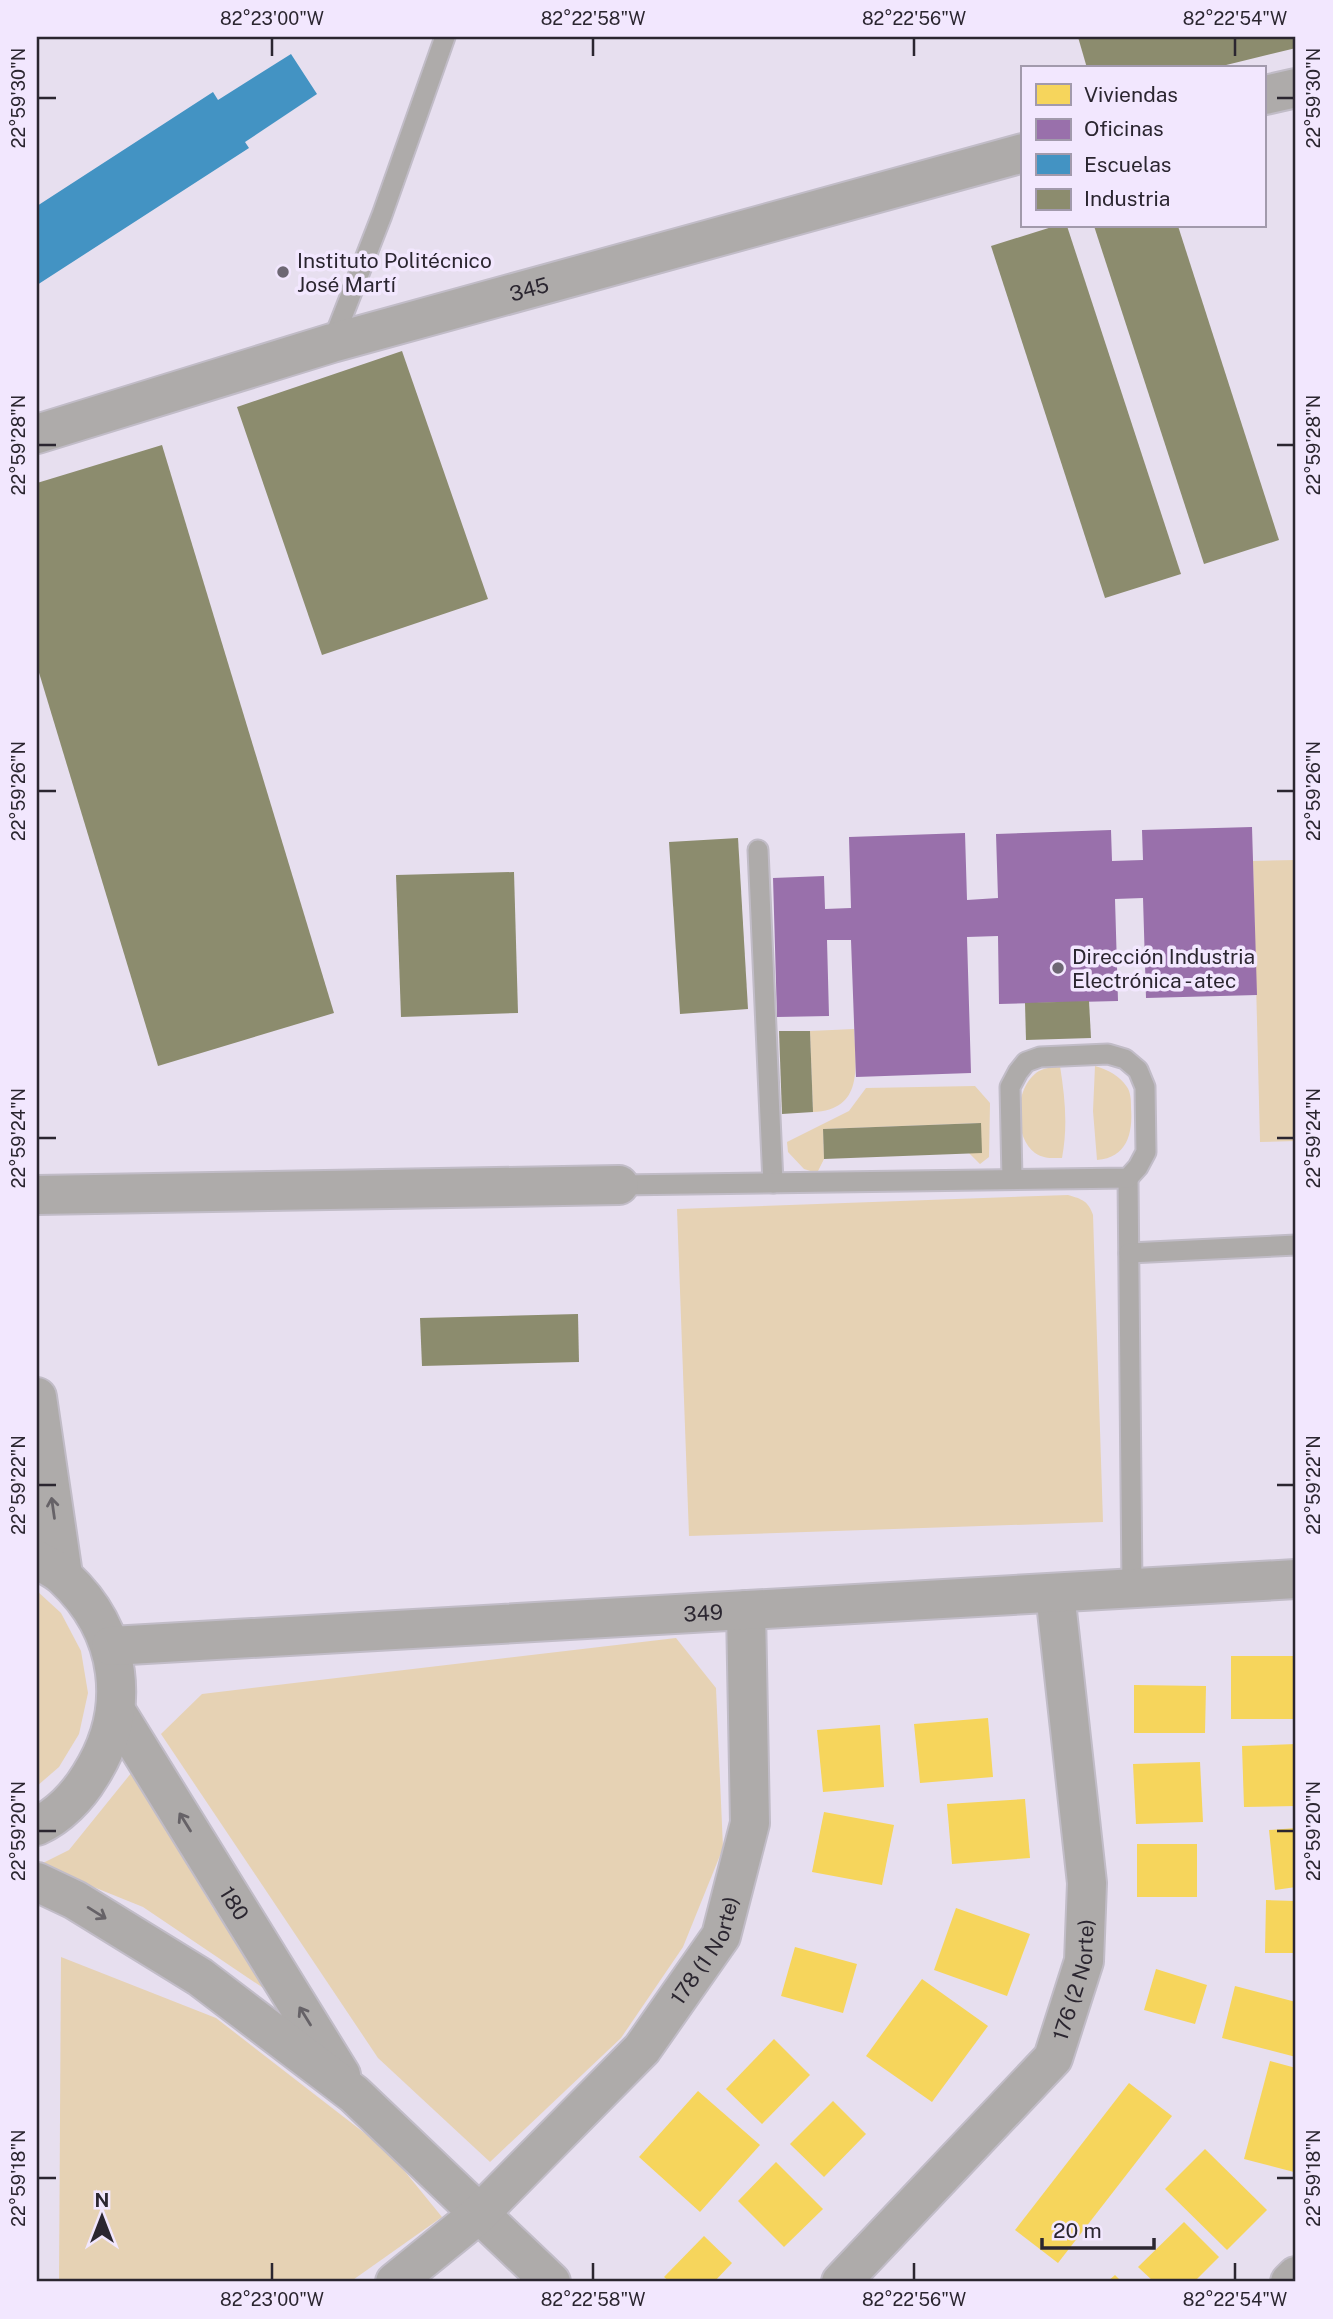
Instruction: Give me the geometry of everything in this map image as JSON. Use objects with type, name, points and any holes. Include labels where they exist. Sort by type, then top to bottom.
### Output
[{"type":"street","points":[[1266,95],[1296,88]]},
{"type":"street","name":"345","points":[[37,434],[332,343],[1021,154]]},
{"type":"street","points":[[37,1195],[619,1185]]},
{"type":"street","points":[[37,1397],[50,1568],[93,1610],[111,1646],[117,1682],[116,1711],[104,1754],[80,1792],[47,1822],[37,1826]]},
{"type":"street","name":"349","points":[[111,1646],[1296,1579]]},
{"type":"street","name":"176 (2 Norte)","points":[[841,2282],[1053,2057],[1084,1961],[1087,1883],[1055,1593]]},
{"type":"street","name":"178 (1 Norte)","points":[[395,2282],[479,2214],[642,2049],[722,1936],[750,1823],[746,1610]]},
{"type":"street","name":"180","points":[[116,1711],[354,2094]]},
{"type":"street","name":"180","points":[[37,1882],[75,1900],[200,1977],[354,2094],[551,2282]]},
{"type":"street","points":[[1290,2282],[1296,2276]]},
{"type":"lane","points":[[332,343],[382,215],[445,37]]},
{"type":"lane","points":[[758,850],[774,1183]]},
{"type":"lane","points":[[619,1185],[1128,1178],[1139,1167],[1146,1152],[1145,1087],[1138,1070],[1125,1059],[1108,1054],[1040,1058],[1026,1062],[1010,1087],[1012,1179]]},
{"type":"lane","points":[[1128,1178],[1132,1588]]},
{"type":"lane","points":[[1129,1253],[1296,1245]]},
{"type":"shaded area","points":[[1296,860],[1296,1141],[1260,1142],[1253,861]]},
{"type":"shaded area","points":[[854,1029],[856,1058],[849,1095],[841,1104],[813,1112],[810,1031]]},
{"type":"shaded area","points":[[1060,1066],[1065,1112],[1064,1146],[1062,1158],[1048,1158],[1035,1153],[1028,1145],[1023,1136],[1019,1112],[1021,1099],[1031,1078],[1046,1068]]},
{"type":"shaded area","points":[[1095,1066],[1120,1079],[1131,1097],[1131,1126],[1126,1143],[1115,1155],[1097,1160],[1093,1111]]},
{"type":"shaded area","points":[[975,1086],[990,1103],[989,1157],[980,1164],[969,1153],[980,1123],[823,1129],[824,1159],[817,1173],[804,1169],[788,1152],[787,1142],[849,1111],[866,1088]]},
{"type":"shaded area","points":[[1068,1195],[1084,1201],[1093,1215],[1103,1522],[689,1536],[677,1209]]},
{"type":"shaded area","points":[[37,1591],[61,1613],[81,1651],[88,1693],[79,1734],[59,1767],[37,1786]]},
{"type":"shaded area","points":[[676,1638],[716,1688],[723,1848],[683,1947],[621,2038],[490,2162],[378,2058],[161,1734],[202,1694]]},
{"type":"shaded area","points":[[132,1772],[213,1908],[278,1998],[143,1907],[39,1865],[69,1850]]},
{"type":"shaded area","points":[[61,1957],[216,2018],[389,2152],[442,2217],[350,2282],[59,2282]]},
{"type":"building: Viviendas","points":[[1231,1656],[1296,1656],[1296,1719],[1231,1719]]},
{"type":"building: Viviendas","points":[[1134,1685],[1206,1686],[1205,1733],[1134,1733]]},
{"type":"building: Viviendas","points":[[988,1718],[993,1777],[920,1783],[914,1724]]},
{"type":"building: Viviendas","points":[[880,1725],[884,1787],[823,1792],[817,1730]]},
{"type":"building: Viviendas","points":[[1296,1744],[1296,1806],[1244,1807],[1242,1746]]},
{"type":"building: Viviendas","points":[[1200,1762],[1203,1822],[1136,1824],[1133,1764]]},
{"type":"building: Viviendas","points":[[1025,1799],[1030,1858],[952,1864],[947,1804]]},
{"type":"building: Viviendas","points":[[824,1812],[894,1825],[882,1885],[812,1872]]},
{"type":"building: Viviendas","points":[[1296,1828],[1296,1887],[1275,1890],[1269,1830]]},
{"type":"building: Viviendas","points":[[1137,1844],[1197,1844],[1197,1897],[1137,1897]]},
{"type":"building: Viviendas","points":[[1266,1900],[1296,1901],[1296,1953],[1265,1953]]},
{"type":"building: Viviendas","points":[[956,1908],[1030,1934],[1007,1996],[934,1970]]},
{"type":"building: Viviendas","points":[[795,1947],[857,1964],[843,2013],[781,1996]]},
{"type":"building: Viviendas","points":[[1156,1969],[1207,1985],[1195,2024],[1144,2010]]},
{"type":"building: Viviendas","points":[[922,1979],[988,2026],[932,2102],[866,2056]]},
{"type":"building: Viviendas","points":[[1235,1986],[1296,2002],[1296,2057],[1222,2038]]},
{"type":"building: Viviendas","points":[[774,2039],[810,2075],[762,2124],[726,2089]]},
{"type":"building: Viviendas","points":[[1270,2061],[1296,2068],[1294,2172],[1244,2159]]},
{"type":"building: Viviendas","points":[[1129,2083],[1172,2116],[1058,2263],[1015,2230]]},
{"type":"building: Viviendas","points":[[698,2091],[760,2145],[700,2212],[639,2157]]},
{"type":"building: Viviendas","points":[[833,2101],[866,2134],[824,2177],[790,2144]]},
{"type":"building: Viviendas","points":[[1205,2149],[1267,2210],[1227,2250],[1165,2189]]},
{"type":"building: Viviendas","points":[[776,2162],[823,2209],[784,2247],[738,2201]]},
{"type":"building: Viviendas","points":[[1184,2222],[1219,2257],[1194,2282],[1154,2282],[1138,2267]]},
{"type":"building: Viviendas","points":[[704,2236],[732,2263],[714,2282],[670,2282],[664,2277]]},
{"type":"building: Viviendas","points":[[1115,2275],[1122,2282],[1107,2282]]},
{"type":"building: Oficinas","name":"Dirección Industria Electrónica - atec","points":[[1252,827],[1257,995],[1146,998],[1143,898],[1115,899],[1118,1001],[999,1004],[998,936],[967,937],[971,1073],[856,1077],[851,940],[827,940],[829,1016],[777,1017],[773,878],[824,876],[825,909],[851,908],[849,837],[965,833],[967,900],[998,898],[996,834],[1111,830],[1112,861],[1143,860],[1142,830]]},
{"type":"building: Escuelas","points":[[291,54],[317,94],[245,142],[249,148],[37,285],[37,206],[213,92],[218,100]]},
{"type":"building: Industria","points":[[1078,37],[1296,37],[1296,48],[1222,66],[1086,66]]},
{"type":"building: Industria","points":[[1049,228],[1068,228],[1181,574],[1105,598],[991,246]]},
{"type":"building: Industria","points":[[1095,228],[1179,228],[1279,540],[1204,564]]},
{"type":"building: Industria","points":[[402,351],[488,599],[322,655],[237,407]]},
{"type":"building: Industria","points":[[162,445],[334,1013],[158,1066],[37,666],[37,483]]},
{"type":"building: Industria","points":[[738,838],[748,1009],[680,1014],[669,842]]},
{"type":"building: Industria","points":[[514,872],[518,1013],[401,1017],[396,875]]},
{"type":"building: Industria","points":[[1089,1001],[1091,1038],[1026,1040],[1025,1003]]},
{"type":"building: Industria","points":[[779,1031],[810,1031],[813,1112],[782,1114]]},
{"type":"building: Industria","points":[[981,1123],[982,1153],[824,1159],[823,1129]]},
{"type":"building: Industria","points":[[578,1314],[579,1362],[422,1366],[420,1318]]},
{"type":"place","name":"Instituto Politécnico José Martí","points":[[283,272]]},
{"type":"place","name":"Dirección Industria Electrónica - atec","points":[[1058,968]]}]
